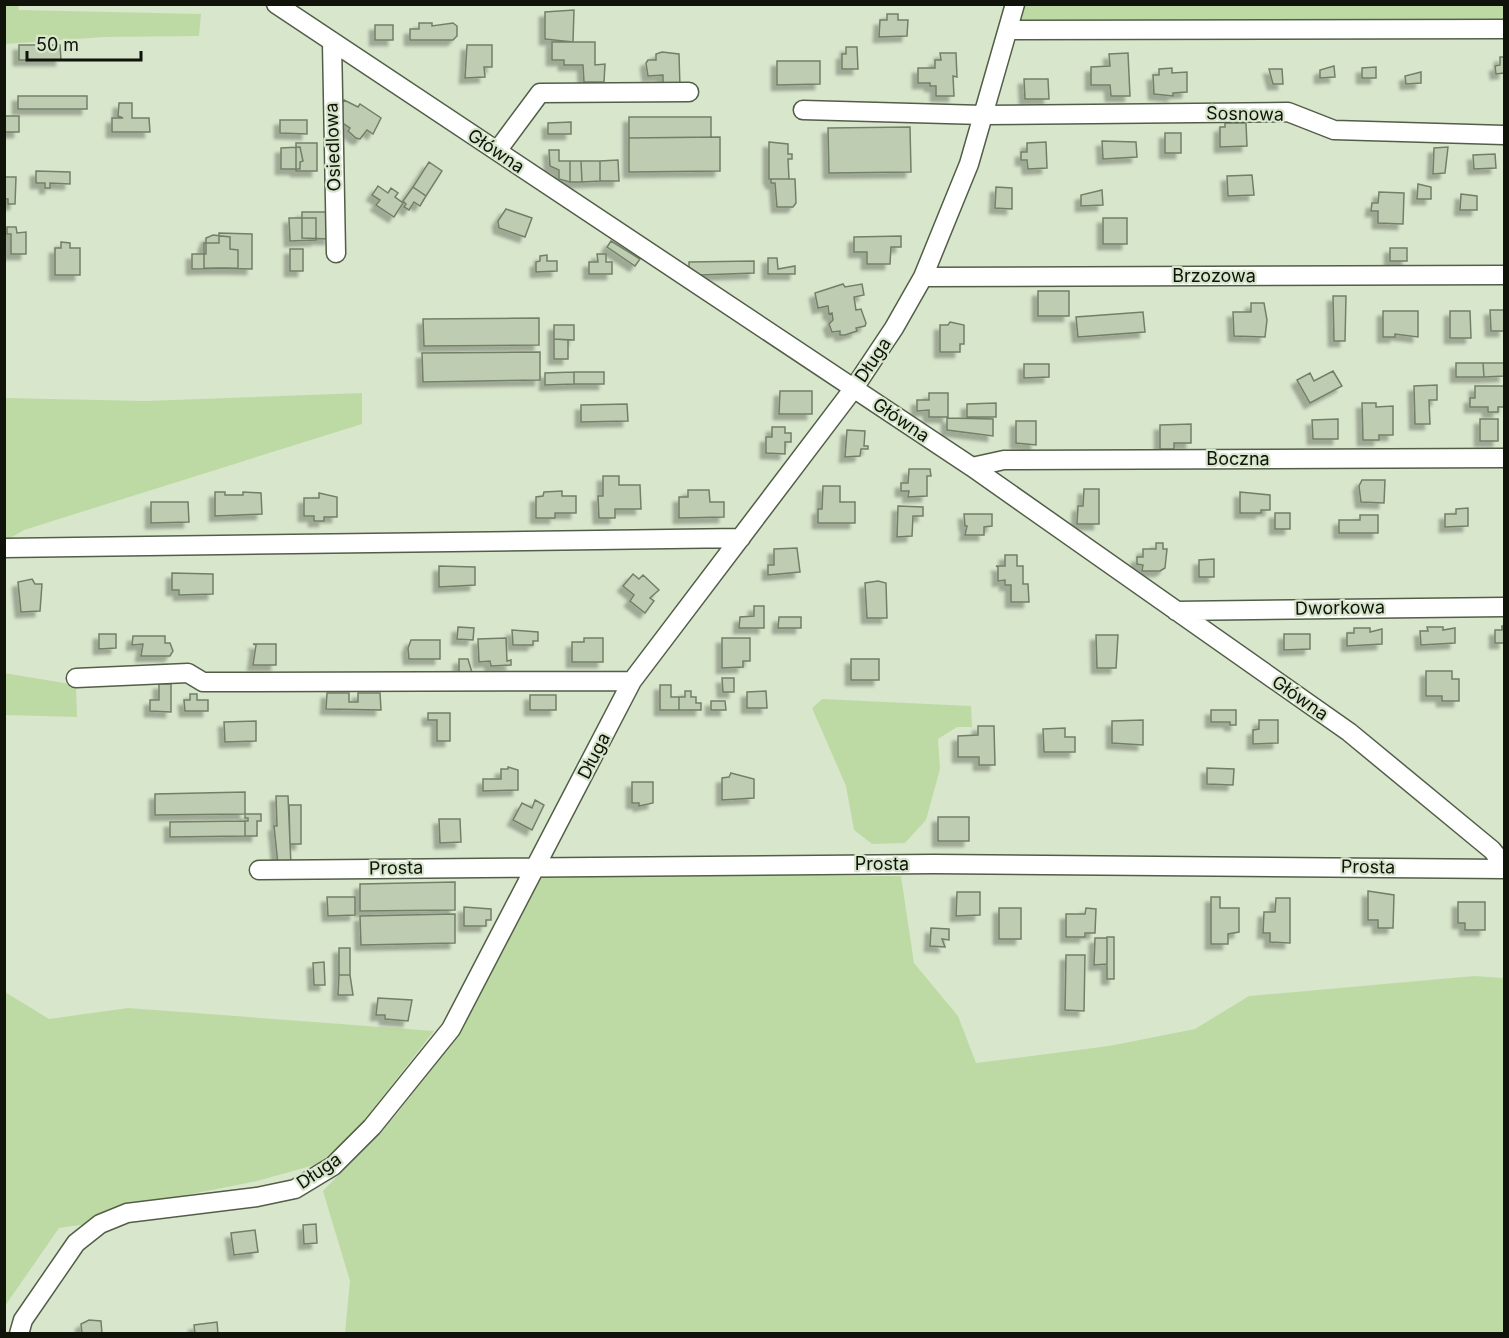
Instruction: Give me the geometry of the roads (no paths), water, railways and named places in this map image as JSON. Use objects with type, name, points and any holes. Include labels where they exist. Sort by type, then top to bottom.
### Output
[{"type":"street","name":"Główna","points":[[276,4],[972,467],[1349,732],[1492,850],[1504,867]]},
{"type":"street","name":"Długa","points":[[19,1334],[22,1320],[76,1243],[99,1224],[127,1213],[247,1198],[295,1189],[333,1166],[372,1127],[451,1029],[632,681],[854,388],[894,328],[923,277],[969,164],[1015,4]]},
{"type":"street","points":[[1008,30],[1504,29]]},
{"type":"street","name":"Osiedlowa","points":[[332,42],[336,253]]},
{"type":"street","points":[[497,151],[540,93],[689,92]]},
{"type":"street","name":"Sosnowa","points":[[803,110],[983,115],[1288,112],[1334,130],[1504,135]]},
{"type":"street","name":"Brzozowa","points":[[923,277],[1504,275]]},
{"type":"street","name":"Boczna","points":[[972,467],[1004,460],[1504,458]]},
{"type":"street","points":[[4,548],[741,538]]},
{"type":"street","name":"Dworkowa","points":[[1176,611],[1504,607]]},
{"type":"street","points":[[76,678],[188,673],[203,682],[632,681]]},
{"type":"street","name":"Prosta","points":[[259,870],[537,866],[1100,864],[1504,867]]}]
